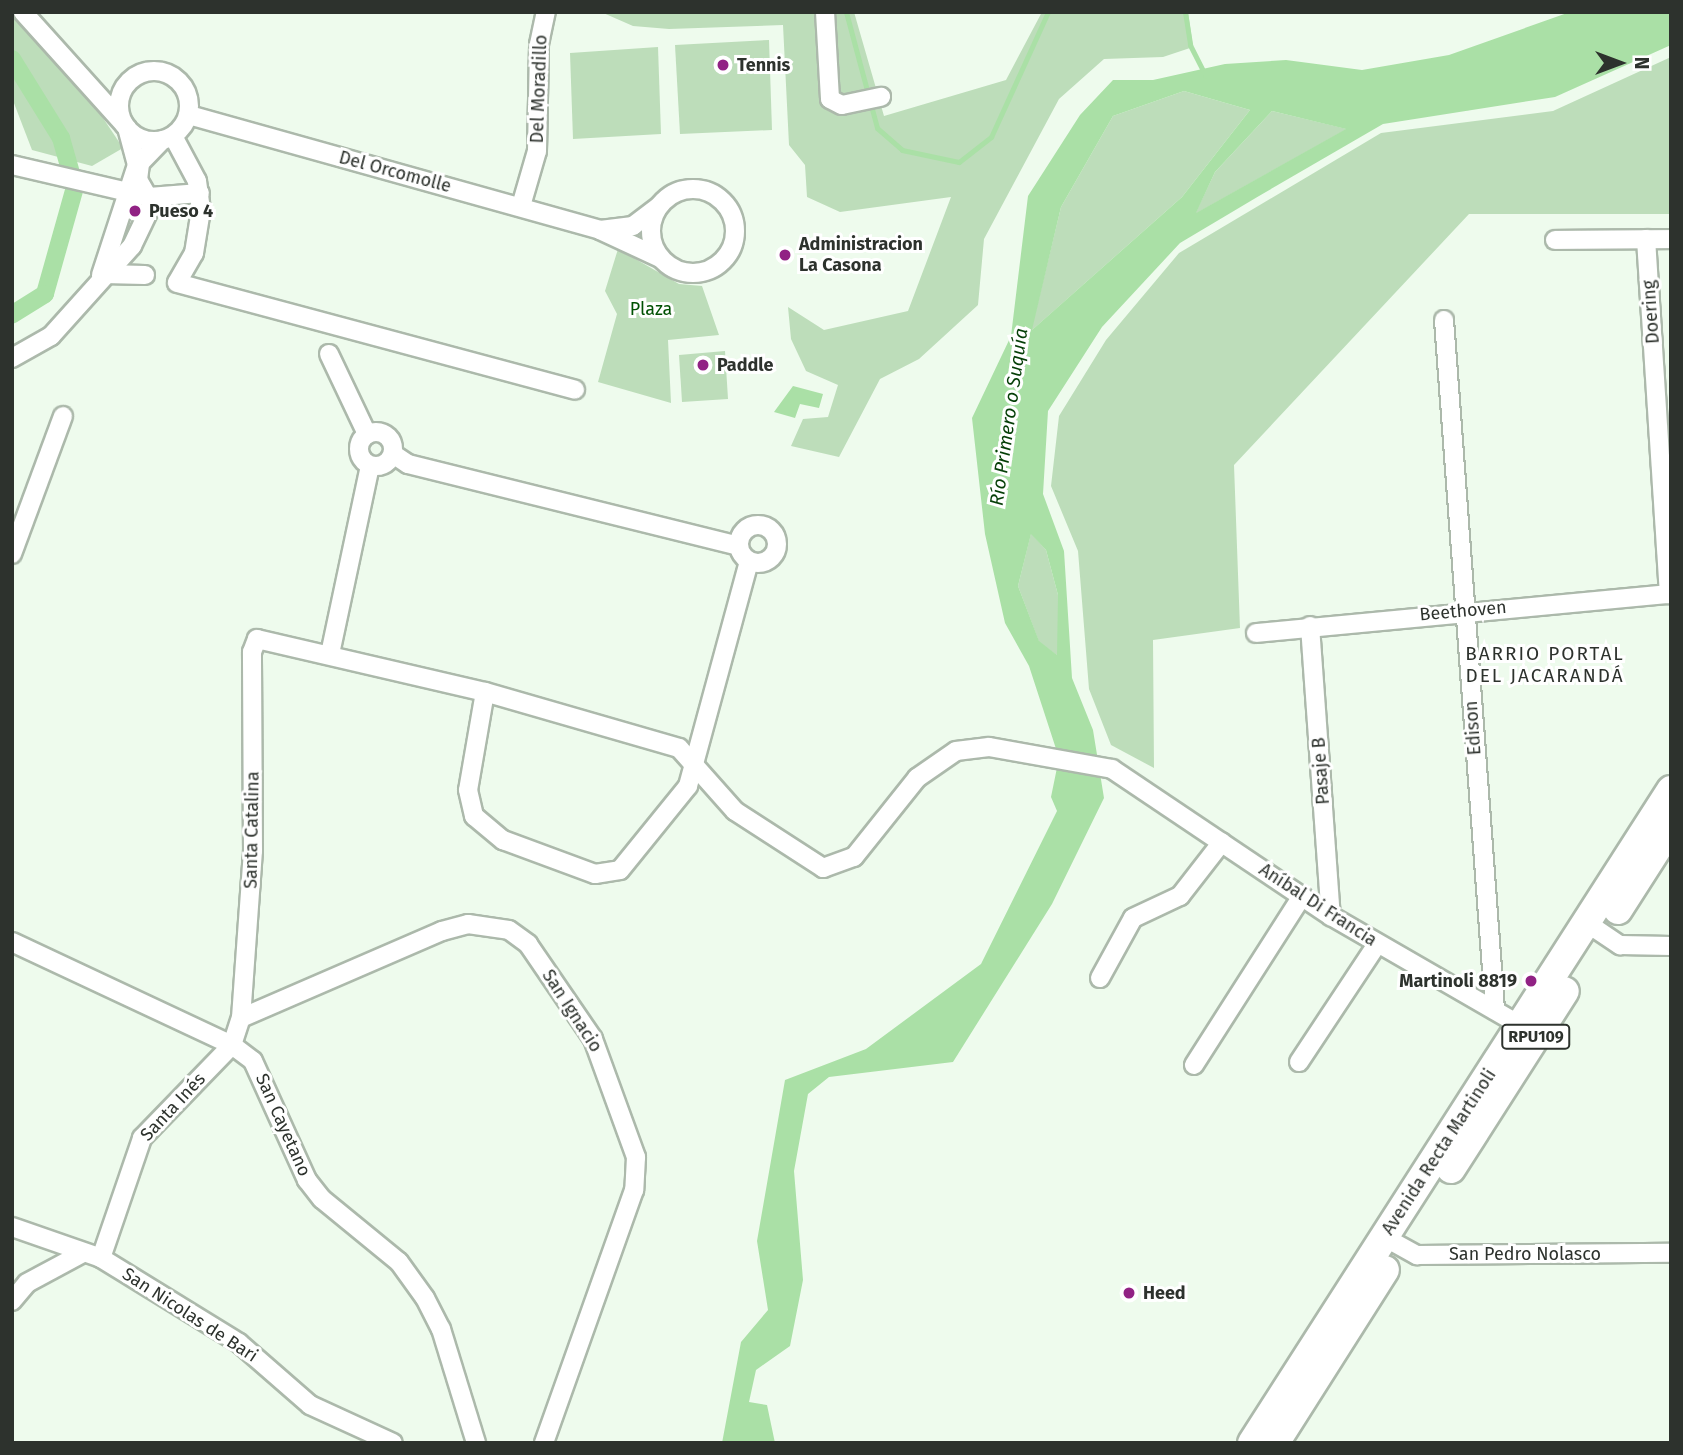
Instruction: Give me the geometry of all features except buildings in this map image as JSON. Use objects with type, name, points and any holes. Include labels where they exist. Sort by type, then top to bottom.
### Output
[{"type":"main road","name":"Avenida Recta Martinoli","points":[[1594,929],[1671,790]]},
{"type":"main road","name":"Avenida Recta Martinoli","points":[[1252,1443],[1392,1241],[1594,929],[1671,827]]},
{"type":"main road","name":"Avenida Recta Martinoli","points":[[1275,1443],[1392,1241]]},
{"type":"street","points":[[23,12],[72,70],[125,126],[167,138],[200,193],[194,253],[177,283],[575,390]]},
{"type":"street","name":"Del Moradillo","points":[[521,206],[537,151],[539,44],[546,12]]},
{"type":"street","points":[[825,12],[830,99],[857,104],[880,98]]},
{"type":"street","points":[[12,358],[51,336],[100,275],[132,246],[149,206],[138,180],[140,163],[189,115],[185,93],[169,76],[146,73],[125,84],[99,85],[72,70]]},
{"type":"street","points":[[100,275],[137,165],[118,104],[125,84]]},
{"type":"street","name":"Del Orcomolle","points":[[189,115],[521,206],[600,230],[660,258]]},
{"type":"street","points":[[12,165],[87,181],[123,201],[149,206],[200,193]]},
{"type":"street","points":[[600,230],[634,226],[660,205],[698,190],[722,201],[734,225],[729,252],[709,270],[682,272],[660,258],[651,231],[660,205]]},
{"type":"street","name":"Doering","points":[[1646,239],[1670,594]]},
{"type":"street","points":[[1555,240],[1671,239]]},
{"type":"street","points":[[100,275],[145,275]]},
{"type":"street","name":"Edison","points":[[1444,320],[1495,1010]]},
{"type":"street","points":[[329,354],[367,434]]},
{"type":"street","points":[[12,554],[63,416]]},
{"type":"street","points":[[367,434],[389,438],[393,454],[408,464],[739,547],[749,562],[696,762],[678,803],[631,862],[595,874],[503,841],[474,817],[468,790],[485,692]]},
{"type":"street","points":[[367,434],[358,448],[370,466],[330,654],[485,692],[679,748],[696,762]]},
{"type":"street","points":[[370,466],[382,466],[393,454]]},
{"type":"street","points":[[739,547],[751,526],[774,533],[773,557],[749,562]]},
{"type":"street","name":"Beethoven","points":[[1256,633],[1464,611],[1670,594]]},
{"type":"street","name":"Pasaje B","points":[[1310,626],[1331,916]]},
{"type":"street","name":"Santa Catalina","points":[[241,1018],[253,850],[254,640],[330,654]]},
{"type":"street","name":"Aníbal Di Francia","points":[[696,762],[736,811],[823,869],[854,857],[929,766],[956,751],[989,747],[1118,771],[1331,916],[1528,1030]]},
{"type":"street","points":[[1100,978],[1133,918],[1180,896],[1222,842]]},
{"type":"street","points":[[1194,1065],[1302,896]]},
{"type":"street","name":"San Ignacio","points":[[241,1018],[468,924],[509,930],[570,1002],[607,1066],[637,1173],[544,1443]]},
{"type":"street","points":[[1594,929],[1628,947],[1671,946]]},
{"type":"street","name":"San Cayetano","points":[[12,942],[232,1045],[261,1073],[295,1157],[321,1199],[399,1262],[425,1298],[442,1329],[476,1443]]},
{"type":"street","points":[[1299,1062],[1377,944]]},
{"type":"street","points":[[232,1045],[241,1018]]},
{"type":"street","name":"Santa Inés","points":[[101,1258],[142,1138],[232,1045]]},
{"type":"street","name":"San Nicolas de Bari","points":[[12,1227],[81,1254],[101,1258],[239,1343],[310,1405],[393,1443]]},
{"type":"street","name":"San Pedro Nolasco","points":[[1392,1241],[1418,1255],[1671,1253]]},
{"type":"street","points":[[12,1301],[27,1283],[81,1254]]},
{"type":"green space","points":[[601,12],[854,12],[884,116],[1006,80],[1042,12],[1188,12],[1193,47],[1163,57],[1104,59],[1059,99],[984,239],[978,305],[919,359],[880,379],[839,457],[791,446],[803,419],[828,417],[838,385],[806,371],[791,339],[788,307],[824,330],[908,311],[951,197],[840,212],[807,197],[805,165],[789,145],[783,25],[669,29],[633,26]]},
{"type":"green space","points":[[12,15],[87,94],[123,148],[92,166],[32,150],[12,98]]},
{"type":"green space","points":[[769,40],[772,130],[680,134],[675,45]]},
{"type":"green space","points":[[658,47],[661,134],[573,139],[570,53]]},
{"type":"green space","points":[[1671,57],[1671,214],[1469,214],[1234,465],[1240,628],[1153,640],[1154,768],[1111,745],[1089,689],[1078,551],[1051,486],[1059,416],[1106,340],[1179,253],[1381,133],[1553,111]]},
{"type":"green space","points":[[1184,91],[1250,110],[1182,197],[1031,331],[1061,207],[1113,116]]},
{"type":"green space","points":[[1272,111],[1347,129],[1195,214],[1215,172]]},
{"type":"green space","name":"Plaza","points":[[618,249],[679,284],[702,286],[719,335],[668,340],[671,403],[598,382],[617,314],[605,291]]},
{"type":"green space","points":[[725,351],[728,399],[682,402],[679,355]]},
{"type":"green space","points":[[1031,533],[1046,550],[1058,595],[1058,656],[1039,642],[1018,586]]},
{"type":"water","name":"Río Primero o Suquía","points":[[1570,12],[1671,12],[1671,45],[1555,97],[1383,124],[1180,243],[1102,327],[1048,411],[1043,494],[1064,551],[1072,678],[1093,730],[1104,798],[1052,904],[953,1062],[829,1077],[808,1094],[794,1171],[803,1280],[790,1346],[756,1370],[749,1402],[767,1405],[775,1443],[722,1443],[741,1342],[768,1310],[757,1241],[785,1080],[866,1049],[981,964],[1057,811],[1051,797],[1059,758],[1029,666],[1005,623],[985,534],[972,418],[1011,336],[1028,196],[1080,115],[1113,80],[1153,80],[1225,64],[1286,60],[1362,70],[1449,55]],"holes":[[[1184,91],[1250,110],[1182,197],[1032,330],[1061,207],[1113,116]],[[1272,111],[1346,129],[1196,213],[1215,172]],[[1031,534],[1046,550],[1058,595],[1057,655],[1039,641],[1018,586]]]},
{"type":"water","points":[[793,386],[823,394],[819,408],[800,404],[795,418],[774,412]]},
{"type":"waterway","points":[[846,12],[877,128],[902,150],[959,162],[991,137],[1048,12]]},
{"type":"waterway","points":[[1185,12],[1190,45],[1205,75]]},
{"type":"waterway","points":[[12,59],[61,138],[75,187],[45,294],[12,315]]},
{"type":"place","name":"Tennis","points":[[723,65]]},
{"type":"place","name":"Pueso 4","points":[[135,211]]},
{"type":"place","name":"Administracion La Casona","points":[[785,255]]},
{"type":"place","name":"Paddle","points":[[703,365]]},
{"type":"place","name":"Martinoli 8819","points":[[1531,981]]},
{"type":"place","name":"Heed","points":[[1129,1293]]},
{"type":"district","name":"BARRIO PORTAL DEL JACARANDÁ","points":[[1545,665]]}]
